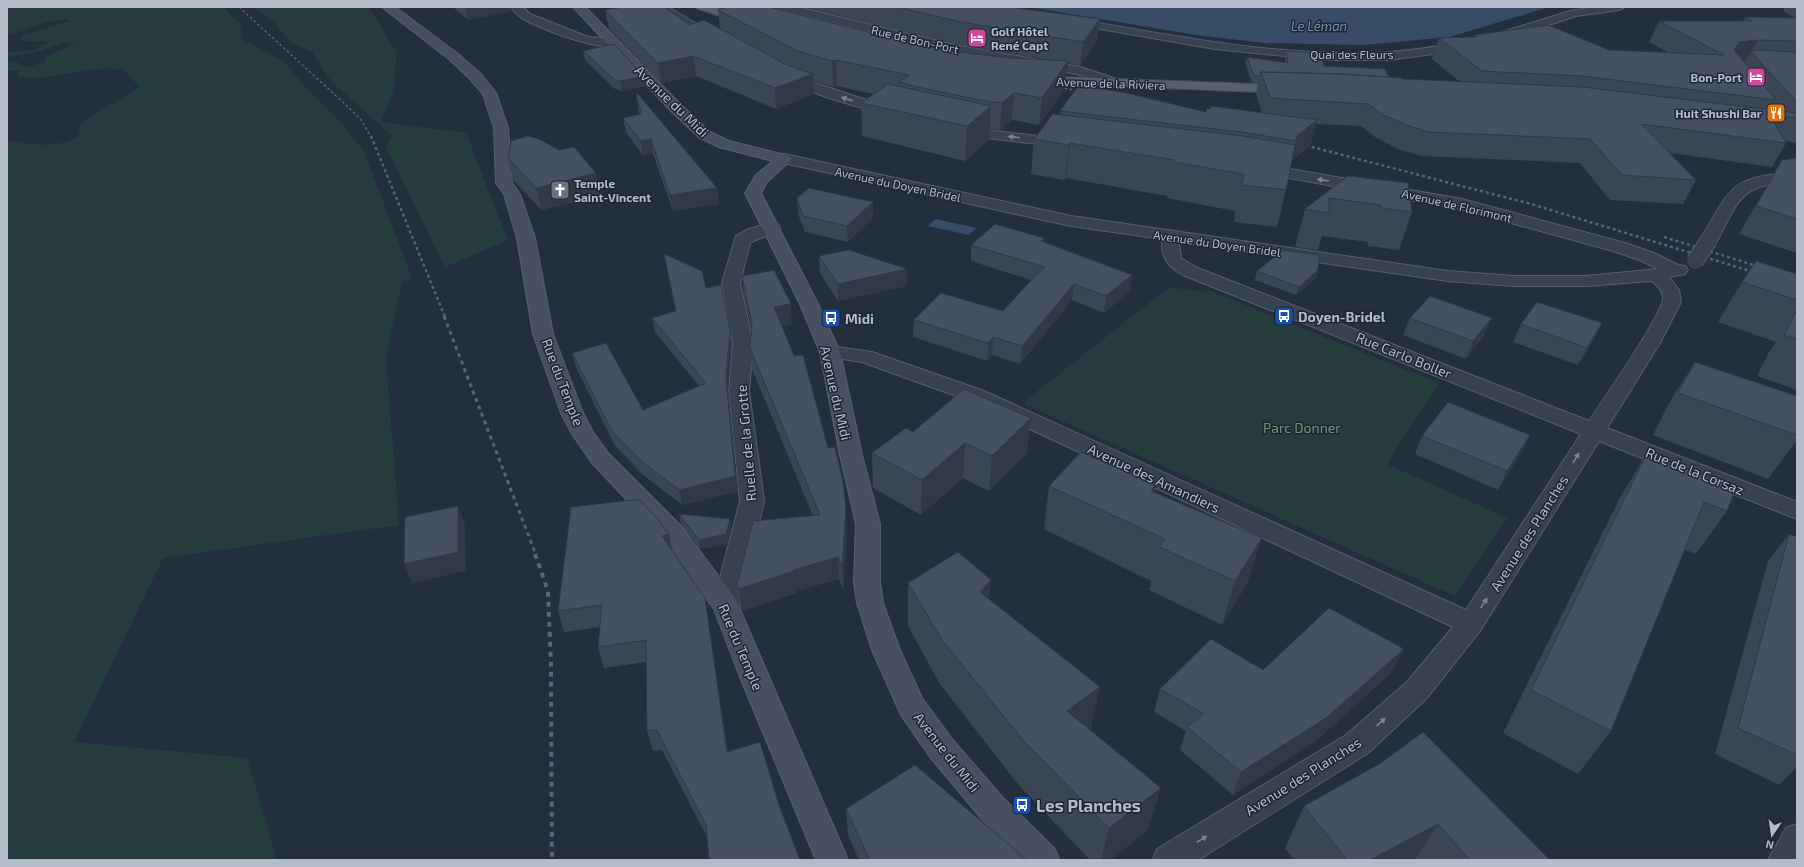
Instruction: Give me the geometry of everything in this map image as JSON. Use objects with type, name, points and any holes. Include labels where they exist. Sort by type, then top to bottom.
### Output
[{"type":"main road","points":[[702,7],[755,23]]},
{"type":"main road","name":"Avenue de la Riviera","points":[[1024,79],[1118,84],[1297,90]]},
{"type":"street","name":"Rue du Temple","points":[[388,7],[454,57],[476,77],[489,93],[501,128],[504,183],[512,194],[526,238],[543,334],[572,413],[600,458],[672,532],[726,605],[769,714],[832,860]]},
{"type":"street","points":[[517,7],[526,16],[586,40],[613,43]]},
{"type":"street","name":"Avenue du Midi","points":[[579,7],[693,125],[711,139],[784,159]]},
{"type":"street","points":[[660,7],[729,46]]},
{"type":"street","name":"Rue de Bon-Port","points":[[783,7],[960,50],[1080,71],[1118,84]]},
{"type":"street","points":[[1491,40],[1574,13],[1619,7]]},
{"type":"street","name":"Quai des Fleurs","points":[[1058,19],[1237,49],[1330,56],[1381,56],[1474,45]]},
{"type":"street","points":[[775,72],[794,81],[834,95],[902,115]]},
{"type":"street","points":[[948,126],[978,133],[1080,144]]},
{"type":"street","name":"Avenue du Midi","points":[[784,159],[754,186],[752,193],[772,228],[830,352],[851,455],[868,524],[867,582],[870,604],[886,650],[911,706],[940,748],[992,808],[1043,860]]},
{"type":"street","name":"Avenue du Doyen Bridel","points":[[784,159],[1038,215],[1448,276],[1514,281],[1586,281],[1665,273]]},
{"type":"street","name":"Avenue de Florimont","points":[[1250,168],[1436,198],[1619,247],[1648,257],[1665,273]]},
{"type":"street","points":[[1665,273],[1686,268],[1695,261],[1735,195],[1744,187],[1758,182],[1797,178]]},
{"type":"street","name":"Ruelle de la Grotte","points":[[726,605],[743,533],[750,514],[752,501],[739,391],[743,344],[734,310],[731,283],[742,240],[755,233],[772,228]]},
{"type":"street","name":"Rue Carlo Boller","points":[[1171,236],[1171,257],[1174,262],[1189,270],[1593,430]]},
{"type":"street","name":"Avenue des Planches","points":[[1169,860],[1358,744],[1417,690],[1471,624],[1544,511],[1593,430],[1650,343],[1672,302],[1673,296],[1665,273]]},
{"type":"street","name":"Avenue des Amandiers","points":[[830,352],[865,356],[977,396],[1471,624]]},
{"type":"street","name":"Rue de la Corsaz","points":[[1593,430],[1797,511]]},
{"type":"street","points":[[1784,860],[1797,838]]},
{"type":"green space","points":[[7,7],[223,7],[240,23],[242,39],[284,62],[307,89],[339,120],[364,152],[412,278],[402,282],[386,358],[399,525],[163,558],[74,742],[247,758],[277,860],[7,860],[7,140],[44,145],[61,143],[70,140],[78,136],[81,124],[93,115],[134,91],[139,86],[128,74],[121,70],[97,69],[36,78],[25,78],[17,75],[19,71],[7,70],[7,63],[17,62],[24,67],[33,66],[45,61],[46,57],[76,43],[66,42],[40,51],[7,57],[7,52],[33,50],[48,43],[45,41],[23,41],[20,38],[24,35],[70,21],[69,19],[52,21],[7,35]]},
{"type":"green space","points":[[254,7],[368,7],[397,52],[393,92],[381,122],[466,133],[508,240],[445,267],[386,147],[392,136],[331,81],[312,52],[291,43],[276,24]]},
{"type":"green space","name":"Parc Donner","points":[[1169,287],[1205,292],[1208,290],[1439,383],[1387,464],[1507,518],[1455,596],[1026,405],[1025,401]]},
{"type":"water","name":"Le Léman","points":[[1029,7],[1549,7],[1449,37],[1364,45],[1265,43],[1196,35]]},
{"type":"water","points":[[935,219],[976,228],[969,235],[928,226]]},
{"type":"building","points":[[624,7],[664,7],[690,25],[704,20],[787,65],[813,74],[775,88],[693,56],[658,63],[605,10]]},
{"type":"building","points":[[726,7],[769,7],[920,45],[958,52],[1010,58],[1068,61],[1042,98],[1014,93],[1002,103],[980,100],[900,82],[909,75],[836,60],[832,61],[798,51],[718,10]]},
{"type":"building","points":[[897,7],[1009,7],[1100,19],[1083,42],[961,22]]},
{"type":"building","points":[[1745,17],[1797,18],[1797,41],[1758,40],[1739,42],[1734,50],[1776,100],[1582,76],[1482,71],[1439,38],[1477,37],[1474,35],[1548,25],[1609,50],[1724,55],[1659,21],[1752,21]]},
{"type":"building","points":[[614,44],[644,76],[620,81],[614,79],[583,51]]},
{"type":"building","points":[[1758,50],[1797,52],[1797,102],[1751,52]]},
{"type":"building","points":[[1286,51],[1320,53],[1324,66],[1385,69],[1389,77],[1261,72],[1260,76],[1254,76],[1247,57],[1288,63]]},
{"type":"building","points":[[1261,72],[1342,74],[1403,79],[1582,87],[1797,113],[1797,118],[1770,115],[1786,143],[1641,124],[1696,180],[1622,175],[1590,139],[1429,132],[1406,125],[1382,114],[1368,104],[1270,98]]},
{"type":"building","points":[[888,84],[991,106],[967,126],[861,103]]},
{"type":"building","points":[[1079,85],[1126,93],[1206,112],[1207,108],[1210,109],[1211,106],[1317,120],[1297,136],[1296,141],[1241,132],[1060,111]]},
{"type":"building","points":[[638,94],[717,188],[670,195],[651,139],[641,141],[623,118],[642,114],[636,95]]},
{"type":"building","points":[[1053,114],[1243,136],[1295,145],[1286,190],[1242,185],[1244,174],[1173,162],[1174,160],[1070,143],[1069,145],[1034,139]]},
{"type":"building","points":[[528,136],[539,139],[559,150],[574,147],[596,173],[536,188],[508,158],[511,141]]},
{"type":"building","points":[[1797,158],[1797,219],[1756,206],[1782,160]]},
{"type":"building","points":[[1348,176],[1408,183],[1412,212],[1381,208],[1381,205],[1329,198],[1329,213],[1305,209]]},
{"type":"building","points":[[809,188],[873,202],[847,226],[803,216],[797,198]]},
{"type":"building","points":[[995,224],[1044,238],[1041,241],[1132,275],[1106,296],[1074,284],[1022,346],[993,337],[988,343],[914,320],[941,293],[1003,311],[1045,267],[971,245]]},
{"type":"building","points":[[849,250],[907,269],[838,284],[819,256]]},
{"type":"building","points":[[1283,250],[1319,255],[1318,270],[1299,287],[1257,271]]},
{"type":"building","points":[[664,254],[702,271],[706,288],[721,285],[730,330],[726,377],[735,476],[679,490],[639,459],[612,431],[572,353],[606,343],[643,410],[706,383],[652,318],[676,311]]},
{"type":"building","points":[[1756,261],[1797,274],[1797,300],[1742,282]]},
{"type":"building","points":[[774,270],[791,304],[774,307],[794,356],[803,355],[828,448],[835,447],[843,482],[846,508],[842,567],[838,557],[793,570],[794,571],[739,589],[737,585],[753,521],[820,515],[750,348],[752,324],[742,276]]},
{"type":"building","points":[[1430,296],[1492,318],[1473,341],[1410,318]]},
{"type":"building","points":[[1537,302],[1602,323],[1587,348],[1521,324]]},
{"type":"building","points":[[1797,311],[1797,339],[1784,335]]},
{"type":"building","points":[[1695,362],[1797,396],[1797,435],[1678,393]]},
{"type":"building","points":[[964,389],[1031,418],[992,456],[965,443],[922,480],[872,453],[906,428],[913,432]]},
{"type":"building","points":[[1448,402],[1530,435],[1507,471],[1422,436]]},
{"type":"building","points":[[1081,452],[1156,484],[1151,491],[1262,538],[1235,581],[1159,547],[1165,539],[1049,486]]},
{"type":"building","points":[[1647,453],[1736,488],[1727,511],[1704,502],[1611,731],[1531,690]]},
{"type":"building","points":[[640,500],[657,518],[669,534],[662,536],[705,598],[727,752],[760,742],[779,805],[800,860],[709,860],[706,825],[657,730],[647,730],[646,640],[598,647],[602,605],[558,611],[571,507]]},
{"type":"building","points":[[458,506],[458,552],[404,564],[405,517]]},
{"type":"building","points":[[679,514],[730,519],[726,534],[699,540]]},
{"type":"building","points":[[1789,534],[1797,537],[1797,755],[1738,728]]},
{"type":"building","points":[[958,552],[991,580],[980,592],[1100,687],[1067,711],[1161,788],[1109,828],[1023,740],[942,640],[908,583]]},
{"type":"building","points":[[1329,608],[1404,649],[1326,718],[1241,772],[1187,727],[1204,714],[1160,689],[1211,639],[1263,670]]},
{"type":"building","points":[[1423,732],[1550,860],[1470,860],[1438,824],[1370,860],[1347,860],[1304,806],[1381,763]]},
{"type":"building","points":[[915,765],[1027,860],[870,860],[846,809]]},
{"type":"railway","points":[[239,7],[345,104],[362,121],[371,137]]},
{"type":"railway","points":[[1055,86],[1086,93]]},
{"type":"railway","points":[[371,136],[445,317]]},
{"type":"railway","points":[[1300,144],[1531,204],[1760,274]]},
{"type":"railway","points":[[1664,237],[1763,268]]},
{"type":"railway","points":[[444,316],[536,555]]},
{"type":"railway","points":[[535,554],[548,591],[551,666],[552,860]]},
{"type":"place","name":"Golf Hôtel René Capt","points":[[977,38]]},
{"type":"place","name":"Bon-Port","points":[[1756,77]]},
{"type":"place","name":"Huit Shushi Bar","points":[[1776,113]]},
{"type":"place","name":"Temple Saint-Vincent","points":[[560,190]]},
{"type":"place","name":"Doyen-Bridel","points":[[1284,316]]},
{"type":"place","name":"Midi","points":[[831,318]]},
{"type":"place","name":"Les Planches","points":[[1022,805]]}]
